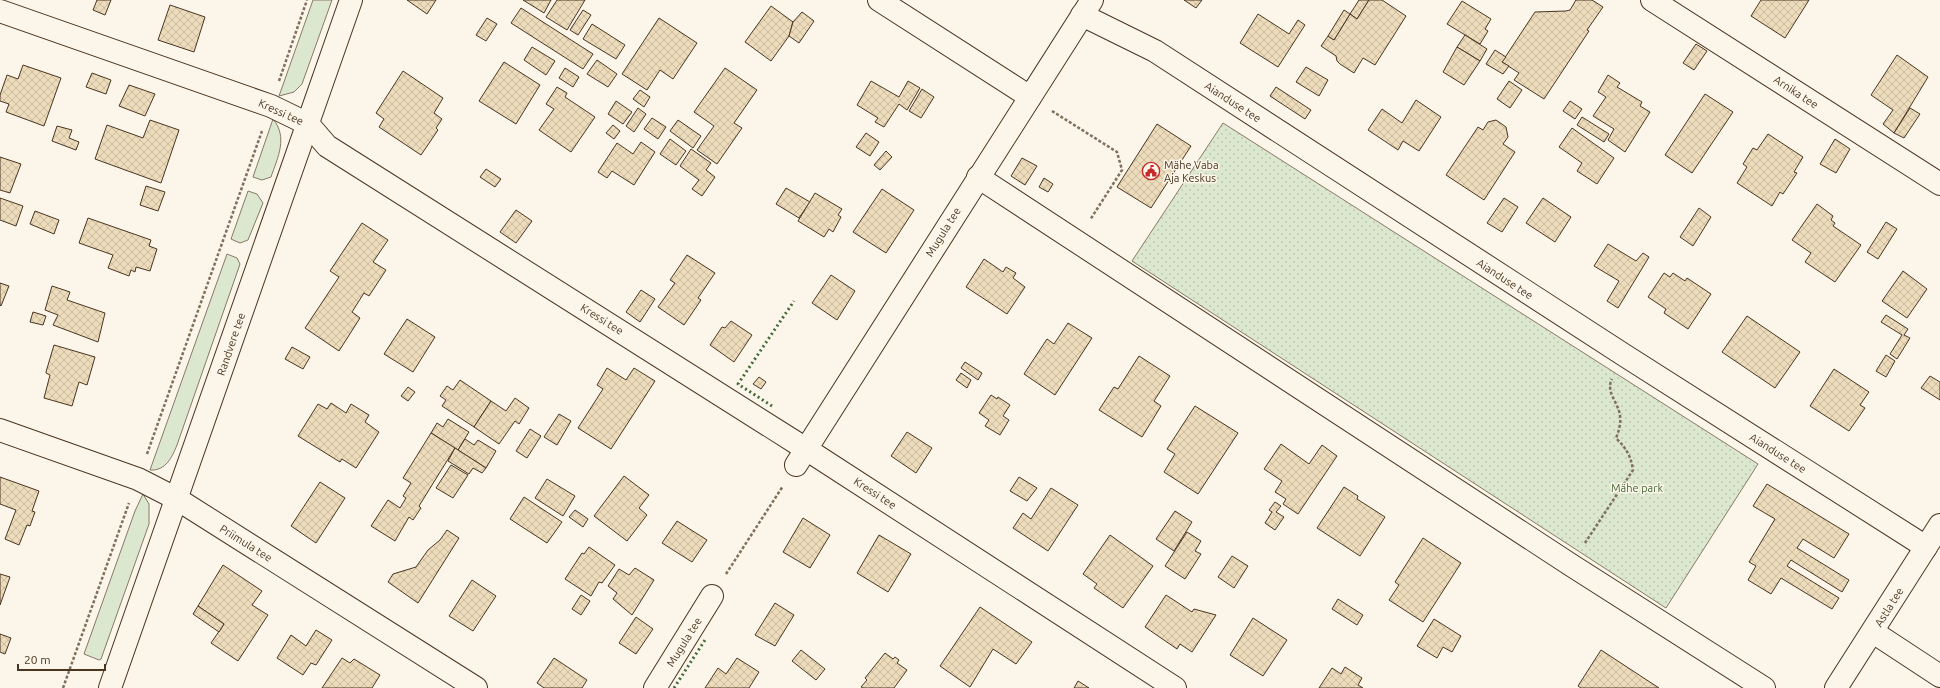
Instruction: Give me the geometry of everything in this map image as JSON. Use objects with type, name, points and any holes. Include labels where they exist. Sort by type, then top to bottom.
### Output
[{"type":"street","name":"Randvere tee","points":[[110,688],[351,0]]},
{"type":"street","points":[[878,0],[1030,97]]},
{"type":"street","name":"Arnika tee","points":[[1652,0],[1940,184]]},
{"type":"street","name":"Mugula tee","points":[[801,457],[1087,8]]},
{"type":"street","name":"Aianduse tee","points":[[1087,8],[1624,355],[1926,547]]},
{"type":"street","name":"Kressi tee","points":[[0,11],[271,106],[308,124],[327,146],[801,457],[1176,688]]},
{"type":"street","points":[[978,178],[1571,565],[1764,688]]},
{"type":"street","name":"Priimula tee","points":[[0,430],[138,479],[177,498],[476,688]]},
{"type":"street","name":"Astla tee","points":[[1836,688],[1940,525]]},
{"type":"street","name":"Mugula tee","points":[[655,688],[712,596]]},
{"type":"street","points":[[1873,632],[1940,676]]},
{"type":"path","points":[[147,455],[271,106],[307,0]]},
{"type":"path","points":[[1030,97],[1117,152],[1122,170],[1076,242]]},
{"type":"path","points":[[1571,565],[1633,470],[1632,461],[1626,448],[1616,438],[1620,428],[1620,414],[1612,399],[1610,383],[1624,355]]},
{"type":"path","points":[[712,596],[801,457]]},
{"type":"path","points":[[63,688],[129,503]]},
{"type":"green space","points":[[313,0],[332,0],[302,84],[294,92],[279,96]]},
{"type":"green space","points":[[273,119],[278,126],[280,133],[281,140],[279,155],[271,177],[262,180],[253,177]]},
{"type":"green space","name":"Mähe park","points":[[1223,123],[1758,464],[1666,608],[1132,261]]},
{"type":"green space","points":[[248,191],[257,194],[263,203],[248,240],[240,243],[231,239]]},
{"type":"green space","points":[[227,254],[237,258],[240,264],[177,445],[173,454],[164,466],[156,470],[150,470]]},
{"type":"green space","points":[[143,494],[149,504],[149,524],[101,659],[99,660],[84,654],[135,511]]},
{"type":"building","points":[[97,0],[111,0],[105,15],[93,10]]},
{"type":"building","points":[[407,0],[436,0],[427,14]]},
{"type":"building","points":[[523,0],[551,0],[544,13]]},
{"type":"building","points":[[557,0],[585,0],[567,30],[546,17]]},
{"type":"building","points":[[1184,0],[1202,0],[1196,8]]},
{"type":"building","points":[[1359,0],[1369,0],[1357,19],[1350,14]]},
{"type":"building","points":[[1369,0],[1382,0],[1406,16],[1375,65],[1363,58],[1354,73],[1340,64],[1337,61],[1336,56],[1321,46],[1328,36],[1334,40],[1350,14],[1357,19]]},
{"type":"building","points":[[1576,0],[1592,0],[1603,7],[1544,99],[1514,80],[1519,73],[1502,62],[1535,12],[1570,10]]},
{"type":"building","points":[[1761,0],[1809,0],[1785,38],[1751,16]]},
{"type":"building","points":[[1462,1],[1491,19],[1485,29],[1488,31],[1480,44],[1447,24]]},
{"type":"building","points":[[170,5],[205,17],[194,52],[158,40]]},
{"type":"building","points":[[771,6],[793,22],[789,36],[771,61],[745,42]]},
{"type":"building","points":[[521,8],[593,54],[583,69],[511,23]]},
{"type":"building","points":[[583,10],[591,15],[578,35],[570,30]]},
{"type":"building","points":[[1344,10],[1350,14],[1334,40],[1328,36]]},
{"type":"building","points":[[802,12],[814,21],[799,43],[789,36],[793,22]]},
{"type":"building","points":[[1258,14],[1289,34],[1298,20],[1305,25],[1278,67],[1240,43]]},
{"type":"building","points":[[487,18],[497,24],[486,41],[476,35]]},
{"type":"building","points":[[659,18],[697,43],[673,79],[660,70],[647,90],[622,74]]},
{"type":"building","points":[[592,24],[625,45],[616,59],[583,39]]},
{"type":"building","points":[[1465,35],[1487,49],[1480,61],[1457,47]]},
{"type":"building","points":[[1696,44],[1707,51],[1694,70],[1683,63]]},
{"type":"building","points":[[532,47],[555,61],[546,75],[524,60]]},
{"type":"building","points":[[1457,47],[1480,61],[1464,85],[1443,72]]},
{"type":"building","points":[[1495,50],[1506,57],[1502,62],[1509,66],[1503,74],[1486,64]]},
{"type":"building","points":[[1897,55],[1928,77],[1894,133],[1883,124],[1893,110],[1871,95]]},
{"type":"building","points":[[597,60],[617,74],[608,87],[587,74]]},
{"type":"building","points":[[504,62],[540,85],[516,124],[479,101]]},
{"type":"building","points":[[23,65],[61,78],[44,126],[6,112],[9,104],[0,101],[0,95],[7,75],[18,79]]},
{"type":"building","points":[[1306,67],[1328,80],[1319,96],[1296,82]]},
{"type":"building","points":[[565,68],[579,77],[573,87],[559,78]]},
{"type":"building","points":[[725,68],[757,90],[734,123],[742,128],[717,164],[697,150],[714,126],[694,112]]},
{"type":"building","points":[[403,71],[443,98],[434,113],[442,119],[436,128],[438,130],[421,155],[379,127],[384,119],[376,113]]},
{"type":"building","points":[[92,73],[111,80],[106,94],[86,87]]},
{"type":"building","points":[[1608,75],[1620,83],[1617,87],[1642,102],[1640,106],[1650,112],[1625,152],[1608,140],[1614,129],[1593,116],[1606,97],[1598,92]]},
{"type":"building","points":[[871,81],[899,97],[908,81],[920,88],[907,110],[899,104],[884,127],[875,122],[878,118],[857,105]]},
{"type":"building","points":[[1509,81],[1522,90],[1510,108],[1497,99]]},
{"type":"building","points":[[129,85],[155,94],[145,116],[119,106]]},
{"type":"building","points":[[557,87],[567,93],[565,97],[595,117],[571,152],[539,130],[554,109],[546,104]]},
{"type":"building","points":[[1276,87],[1311,110],[1305,119],[1270,96]]},
{"type":"building","points":[[922,89],[934,97],[921,118],[909,111]]},
{"type":"building","points":[[640,90],[650,97],[644,107],[633,99]]},
{"type":"building","points":[[1705,94],[1733,112],[1692,173],[1665,155]]},
{"type":"building","points":[[1416,100],[1441,117],[1419,151],[1403,141],[1398,150],[1368,130],[1382,109],[1402,123]]},
{"type":"building","points":[[616,101],[632,112],[623,124],[608,114]]},
{"type":"building","points":[[1570,101],[1582,109],[1575,119],[1563,111]]},
{"type":"building","points":[[638,108],[646,114],[634,132],[626,126]]},
{"type":"building","points":[[1910,108],[1920,114],[1904,138],[1894,133]]},
{"type":"building","points":[[1582,117],[1609,134],[1604,142],[1577,125]]},
{"type":"building","points":[[652,118],[666,127],[658,139],[644,129]]},
{"type":"building","points":[[150,120],[179,130],[161,183],[95,159],[107,125],[143,138]]},
{"type":"building","points":[[678,120],[701,136],[693,148],[670,131]]},
{"type":"building","points":[[1496,120],[1506,127],[1508,137],[1503,144],[1515,152],[1484,200],[1446,175],[1478,127],[1483,130],[1488,122]]},
{"type":"building","name":"Mähe Vaba Aja Keskus","points":[[1157,124],[1191,146],[1151,208],[1117,187]]},
{"type":"building","points":[[613,125],[620,131],[614,139],[606,133]]},
{"type":"building","points":[[57,126],[72,130],[69,138],[79,142],[76,150],[52,141]]},
{"type":"building","points":[[1572,128],[1614,158],[1597,184],[1577,171],[1582,163],[1559,147]]},
{"type":"building","points":[[866,133],[879,142],[870,156],[856,147]]},
{"type":"building","points":[[1768,134],[1803,157],[1794,172],[1797,173],[1783,194],[1780,192],[1772,206],[1737,183],[1747,167],[1743,164],[1753,148],[1757,150]]},
{"type":"building","points":[[670,139],[686,151],[676,165],[660,154]]},
{"type":"building","points":[[1835,139],[1850,149],[1836,173],[1820,164]]},
{"type":"building","points":[[641,142],[655,152],[634,185],[612,171],[607,178],[598,172],[617,143],[633,154]]},
{"type":"building","points":[[691,149],[711,163],[706,170],[715,177],[702,196],[692,189],[699,180],[680,166]]},
{"type":"building","points":[[886,151],[892,157],[880,170],[874,165]]},
{"type":"building","points":[[0,157],[21,164],[10,193],[0,190]]},
{"type":"building","points":[[1022,158],[1037,166],[1025,185],[1011,176]]},
{"type":"building","points":[[486,169],[501,179],[495,187],[480,177]]},
{"type":"building","points":[[1044,178],[1053,184],[1048,192],[1039,187]]},
{"type":"building","points":[[146,186],[165,192],[158,211],[140,205]]},
{"type":"building","points":[[786,188],[810,202],[799,218],[776,204]]},
{"type":"building","points":[[882,189],[914,210],[886,253],[853,232]]},
{"type":"building","points":[[815,193],[842,209],[838,215],[841,217],[833,232],[829,229],[824,237],[798,221]]},
{"type":"building","points":[[0,198],[23,206],[16,226],[0,220]]},
{"type":"building","points":[[1504,198],[1518,207],[1502,232],[1487,223]]},
{"type":"building","points":[[1543,198],[1571,217],[1555,242],[1526,223]]},
{"type":"building","points":[[1817,204],[1833,216],[1831,220],[1835,223],[1833,226],[1861,245],[1835,282],[1805,262],[1811,253],[1792,240]]},
{"type":"building","points":[[1699,208],[1711,217],[1693,246],[1680,237]]},
{"type":"building","points":[[516,210],[532,221],[516,243],[500,232]]},
{"type":"building","points":[[35,211],[59,220],[54,234],[30,224]]},
{"type":"building","points":[[88,218],[151,240],[149,246],[157,249],[150,271],[136,267],[135,272],[131,270],[129,276],[108,268],[113,255],[79,243]]},
{"type":"building","points":[[1886,222],[1897,229],[1878,259],[1867,252]]},
{"type":"building","points":[[362,223],[388,240],[373,262],[386,270],[369,296],[364,293],[352,312],[360,318],[339,351],[305,328],[339,277],[330,271]]},
{"type":"building","points":[[1608,244],[1636,261],[1643,253],[1649,257],[1618,308],[1607,301],[1619,281],[1594,266]]},
{"type":"building","points":[[687,255],[715,273],[698,298],[701,300],[684,325],[658,307],[675,283],[670,280]]},
{"type":"building","points":[[984,259],[1003,272],[1006,267],[1016,273],[1013,278],[1025,287],[1007,314],[966,287]]},
{"type":"building","points":[[1903,271],[1927,289],[1907,318],[1882,301]]},
{"type":"building","points":[[1664,273],[1670,277],[1673,273],[1685,281],[1687,278],[1711,294],[1688,329],[1664,313],[1666,309],[1648,297]]},
{"type":"building","points":[[831,275],[855,291],[837,320],[812,303]]},
{"type":"building","points":[[0,283],[9,286],[1,306],[0,305]]},
{"type":"building","points":[[52,286],[70,292],[67,300],[105,313],[98,342],[53,325],[58,315],[45,310]]},
{"type":"building","points":[[641,290],[655,299],[640,322],[626,312]]},
{"type":"building","points":[[33,312],[46,316],[43,325],[30,322]]},
{"type":"building","points":[[1886,315],[1908,329],[1904,335],[1910,338],[1897,359],[1890,354],[1902,335],[1881,322]]},
{"type":"building","points":[[1747,316],[1800,352],[1775,388],[1722,352]]},
{"type":"building","points":[[407,319],[435,337],[413,372],[384,354]]},
{"type":"building","points":[[731,321],[752,335],[734,362],[710,345],[722,327],[725,328]]},
{"type":"building","points":[[1068,323],[1092,338],[1055,395],[1024,374],[1047,339],[1054,344]]},
{"type":"building","points":[[54,345],[95,357],[87,385],[79,382],[72,406],[44,398],[50,375],[46,372]]},
{"type":"building","points":[[292,347],[310,357],[303,369],[285,359]]},
{"type":"building","points":[[1886,355],[1895,361],[1886,377],[1876,371]]},
{"type":"building","points":[[1139,356],[1170,376],[1154,401],[1161,406],[1142,437],[1099,410],[1114,387],[1118,389]]},
{"type":"building","points":[[965,362],[982,373],[978,380],[961,368]]},
{"type":"building","points":[[607,368],[626,380],[634,368],[655,381],[611,449],[578,428],[603,389],[597,385]]},
{"type":"building","points":[[1834,369],[1869,392],[1860,405],[1865,408],[1849,431],[1810,406]]},
{"type":"building","points":[[961,373],[971,380],[967,388],[956,380]]},
{"type":"building","points":[[1930,376],[1940,382],[1940,400],[1921,388]]},
{"type":"building","points":[[759,377],[766,382],[761,389],[753,384]]},
{"type":"building","points":[[460,380],[491,401],[474,427],[442,406],[446,400],[440,396],[447,386],[453,390]]},
{"type":"building","points":[[408,387],[415,392],[408,401],[401,396]]},
{"type":"building","points":[[991,395],[997,399],[998,397],[1010,405],[1003,416],[1009,420],[1000,435],[985,426],[989,420],[979,413]]},
{"type":"building","points":[[515,398],[529,408],[519,424],[515,421],[499,444],[474,427],[491,401],[506,411]]},
{"type":"building","points":[[331,403],[346,413],[351,404],[369,415],[365,422],[379,432],[356,468],[342,459],[340,462],[298,436],[318,404],[327,409]]},
{"type":"building","points":[[1195,406],[1238,433],[1198,494],[1164,472],[1175,454],[1167,449]]},
{"type":"building","points":[[559,414],[571,421],[557,445],[544,437]]},
{"type":"building","points":[[448,419],[469,432],[458,450],[431,433],[437,423],[443,427]]},
{"type":"building","points":[[530,429],[541,436],[527,458],[516,451]]},
{"type":"building","points":[[907,432],[932,448],[916,473],[891,456]]},
{"type":"building","points":[[431,433],[455,448],[419,506],[421,508],[413,520],[409,517],[395,541],[371,526],[388,500],[400,508],[406,498],[403,496],[411,483],[403,478]]},
{"type":"building","points":[[465,439],[474,445],[478,440],[496,451],[486,468],[458,450]]},
{"type":"building","points":[[1281,444],[1309,464],[1322,445],[1337,456],[1298,514],[1283,504],[1286,499],[1275,492],[1282,481],[1264,469]]},
{"type":"building","points":[[455,448],[486,468],[482,473],[473,468],[469,474],[448,461]]},
{"type":"building","points":[[451,465],[468,475],[453,498],[436,488]]},
{"type":"building","points":[[624,476],[649,495],[639,508],[647,515],[627,541],[594,516]]},
{"type":"building","points":[[0,477],[39,491],[32,511],[35,512],[30,526],[27,525],[19,545],[5,539],[16,510],[0,504]]},
{"type":"building","points":[[1019,477],[1037,488],[1027,501],[1010,491]]},
{"type":"building","points":[[547,479],[575,496],[563,516],[535,498]]},
{"type":"building","points":[[320,482],[345,498],[316,543],[291,526]]},
{"type":"building","points":[[1767,484],[1849,534],[1834,558],[1803,539],[1797,548],[1849,580],[1842,592],[1791,560],[1787,566],[1839,598],[1832,609],[1781,578],[1771,594],[1748,580],[1756,566],[1749,562],[1775,519],[1753,506]]},
{"type":"building","points":[[1344,487],[1358,496],[1357,499],[1385,517],[1360,556],[1317,528]]},
{"type":"building","points":[[1051,488],[1078,505],[1048,551],[1013,528],[1023,513],[1031,519]]},
{"type":"building","points":[[524,497],[562,522],[547,543],[510,519]]},
{"type":"building","points":[[1275,502],[1281,506],[1276,512],[1284,517],[1275,530],[1265,523],[1272,512],[1269,510]]},
{"type":"building","points":[[575,510],[588,519],[583,527],[569,517]]},
{"type":"building","points":[[1175,511],[1192,522],[1174,551],[1156,539]]},
{"type":"building","points":[[803,518],[830,535],[810,568],[783,552]]},
{"type":"building","points":[[677,521],[707,540],[692,562],[662,543]]},
{"type":"building","points":[[447,530],[459,538],[418,603],[388,582],[393,574],[416,567],[428,550],[440,540]]},
{"type":"building","points":[[1187,532],[1201,541],[1195,551],[1201,554],[1185,579],[1165,566]]},
{"type":"building","points":[[879,535],[911,554],[888,592],[857,573]]},
{"type":"building","points":[[1110,535],[1153,566],[1123,608],[1094,588],[1097,584],[1083,574]]},
{"type":"building","points":[[1423,538],[1461,563],[1423,622],[1389,600],[1399,585],[1395,582]]},
{"type":"building","points":[[589,547],[615,565],[602,583],[599,582],[591,596],[565,579],[582,553],[584,554]]},
{"type":"building","points":[[1232,556],[1248,566],[1234,588],[1218,577]]},
{"type":"building","points":[[223,565],[262,591],[252,605],[268,615],[238,661],[211,643],[224,624],[198,606]]},
{"type":"building","points":[[635,568],[654,580],[632,615],[613,599],[617,593],[608,586],[619,569],[629,575]]},
{"type":"building","points":[[0,574],[10,577],[0,605]]},
{"type":"building","points":[[472,580],[496,596],[473,631],[449,616]]},
{"type":"building","points":[[581,595],[590,601],[581,615],[572,609]]},
{"type":"building","points":[[1166,595],[1192,612],[1194,609],[1216,615],[1192,652],[1180,644],[1177,649],[1145,627]]},
{"type":"building","points":[[1338,599],[1363,615],[1357,625],[1332,609]]},
{"type":"building","points":[[775,603],[794,615],[775,646],[755,635]]},
{"type":"building","points":[[198,606],[224,624],[219,632],[193,614]]},
{"type":"building","points":[[980,607],[1032,642],[1016,664],[993,649],[970,687],[940,666]]},
{"type":"building","points":[[636,617],[653,629],[636,654],[619,643]]},
{"type":"building","points":[[1253,618],[1287,640],[1263,676],[1230,655]]},
{"type":"building","points":[[1434,619],[1461,636],[1452,652],[1443,647],[1437,658],[1417,646]]},
{"type":"building","points":[[316,630],[332,640],[316,665],[311,663],[303,675],[277,658],[291,635],[306,646]]},
{"type":"building","points":[[0,634],[11,638],[5,654],[0,652]]},
{"type":"building","points":[[801,650],[825,669],[816,680],[792,661]]},
{"type":"building","points":[[1601,650],[1659,688],[1581,688],[1578,686]]},
{"type":"building","points":[[885,653],[893,659],[895,657],[899,660],[897,663],[907,670],[894,688],[861,687],[867,680],[865,678]]},
{"type":"building","points":[[342,658],[350,663],[354,659],[380,675],[372,688],[322,688]]},
{"type":"building","points":[[554,658],[587,680],[582,688],[544,688],[537,683]]},
{"type":"building","points":[[737,658],[759,672],[749,688],[705,688],[718,668],[726,674]]},
{"type":"building","points":[[1345,667],[1362,678],[1358,685],[1363,688],[1319,688],[1332,668],[1341,674]]},
{"type":"building","points":[[1078,681],[1089,688],[1074,688]]},
{"type":"hedge","points":[[772,406],[738,384],[794,301]]},
{"type":"hedge","points":[[674,688],[705,640]]},
{"type":"place","name":"Mähe Vaba Aja Keskus","points":[[1151,171]]}]
